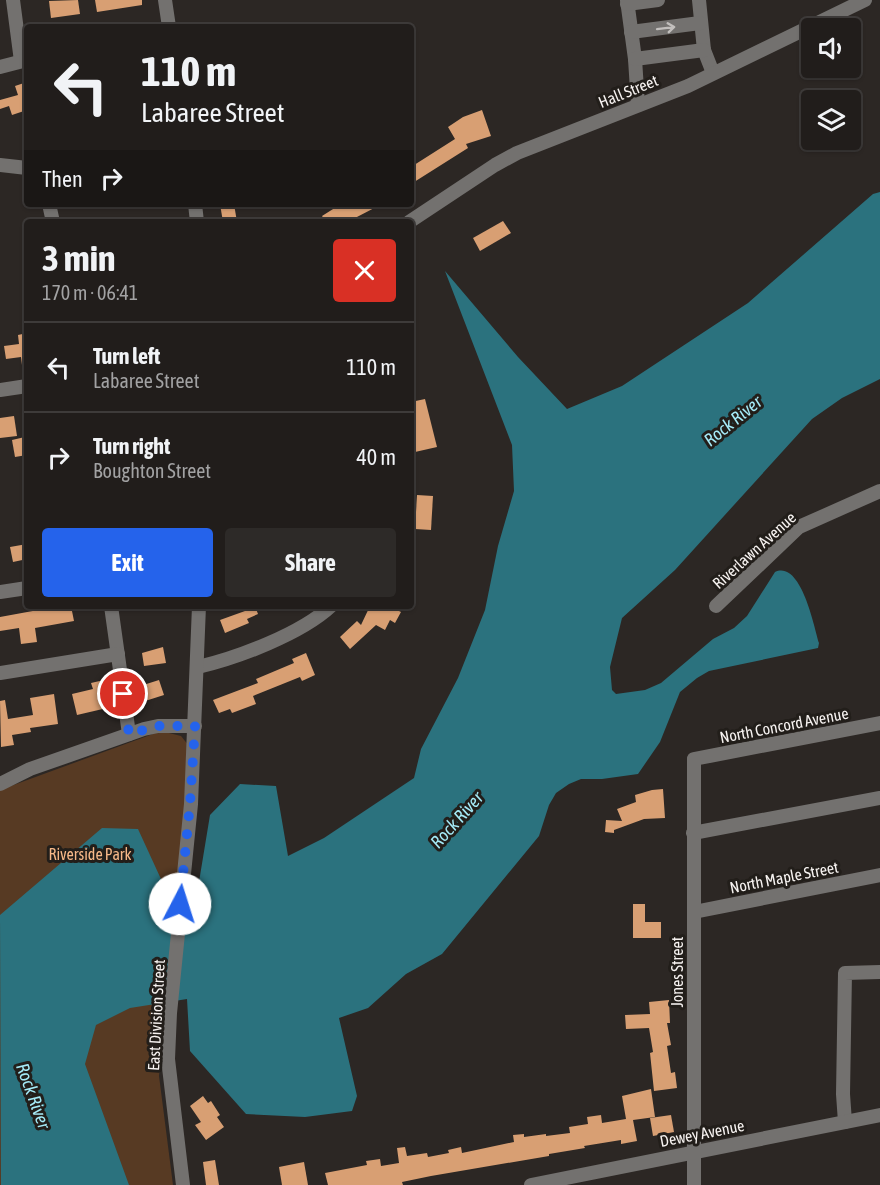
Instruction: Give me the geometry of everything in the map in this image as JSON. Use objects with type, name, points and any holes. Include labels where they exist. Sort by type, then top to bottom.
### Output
[{"type":"street","points":[[0,67],[24,60],[13,0]]},
{"type":"street","points":[[165,0],[169,24]]},
{"type":"street","points":[[638,105],[635,59],[627,2],[658,0]]},
{"type":"street","points":[[699,0],[704,50],[713,73]]},
{"type":"street","name":"Hall Street","points":[[414,219],[517,153],[713,73],[865,0]]},
{"type":"street","points":[[631,32],[700,24]]},
{"type":"street","points":[[635,59],[704,50]]},
{"type":"street","points":[[0,165],[24,168]]},
{"type":"street","points":[[0,390],[24,386]]},
{"type":"street","name":"Riverlawn Avenue","points":[[716,606],[799,527],[880,491]]},
{"type":"street","points":[[0,592],[24,588]]},
{"type":"street","points":[[111,609],[129,734]]},
{"type":"street","name":"East Division Street","points":[[183,1185],[168,1059],[195,726],[199,609]]},
{"type":"street","points":[[198,667],[231,659],[308,623],[327,609]]},
{"type":"street","points":[[0,673],[118,654]]},
{"type":"street","name":"North Concord Avenue","points":[[694,759],[880,723]]},
{"type":"street","points":[[0,784],[30,769],[129,734],[158,726],[195,726]]},
{"type":"street","name":"Jones Street","points":[[694,759],[694,1185]]},
{"type":"street","points":[[693,833],[880,798]]},
{"type":"street","name":"North Maple Street","points":[[694,912],[880,875]]},
{"type":"street","points":[[845,1122],[843,1094],[845,973],[880,972]]},
{"type":"street","name":"Dewey Avenue","points":[[531,1185],[561,1182],[694,1152],[880,1115]]},
{"type":"green space","name":"Riverside Park","points":[[161,731],[181,736],[189,746],[191,755],[159,1076],[173,1185],[0,1185],[0,790]]},
{"type":"water","name":"Rock River","points":[[880,192],[880,379],[842,398],[812,419],[675,570],[622,618],[610,667],[612,690],[616,694],[645,690],[661,683],[713,639],[734,628],[747,616],[775,572],[784,571],[792,576],[799,585],[810,610],[819,643],[818,648],[709,671],[680,692],[660,742],[638,774],[602,779],[581,779],[556,793],[549,805],[539,836],[442,954],[406,974],[368,1008],[339,1018],[357,1096],[352,1111],[305,1117],[246,1114],[190,1051],[187,999],[130,1008],[96,1025],[85,1064],[129,1185],[1,1185],[0,915],[102,828],[138,829],[166,890],[197,894],[210,815],[240,784],[276,786],[288,856],[324,838],[414,778],[421,749],[458,678],[485,610],[498,546],[514,491],[512,445],[445,271],[518,357],[567,409],[622,386],[748,303],[873,194]]},
{"type":"building","points":[[78,0],[80,14],[51,18],[49,1]]},
{"type":"building","points":[[95,0],[142,0],[142,5],[97,12]]},
{"type":"building","points":[[24,83],[24,111],[12,115],[9,106],[0,109],[0,100],[18,95],[15,86]]},
{"type":"building","points":[[482,110],[491,136],[466,144],[468,148],[414,182],[414,165],[455,139],[448,127],[463,117]]},
{"type":"building","points":[[220,207],[234,207],[236,219],[222,219]]},
{"type":"building","points":[[336,207],[376,207],[356,219],[324,219],[322,216]]},
{"type":"building","points":[[503,221],[511,233],[480,251],[473,238]]},
{"type":"building","points":[[24,334],[24,365],[22,365],[21,357],[6,359],[4,346],[19,344],[18,335]]},
{"type":"building","points":[[425,399],[437,447],[415,452],[414,401]]},
{"type":"building","points":[[14,416],[17,436],[0,438],[0,418]]},
{"type":"building","points":[[24,437],[24,456],[15,457],[12,440]]},
{"type":"building","points":[[417,495],[433,496],[431,530],[415,529]]},
{"type":"building","points":[[24,545],[24,560],[13,562],[10,547]]},
{"type":"building","points":[[44,609],[72,609],[74,621],[35,628],[37,642],[21,644],[19,628],[0,631],[0,617]]},
{"type":"building","points":[[244,609],[256,609],[258,614],[247,619],[249,623],[225,633],[220,620],[245,611]]},
{"type":"building","points":[[369,609],[400,609],[401,612],[395,623],[390,620],[385,630],[376,625],[350,649],[340,637],[357,621],[361,625]]},
{"type":"building","points":[[163,647],[166,663],[144,666],[142,653]]},
{"type":"building","points":[[306,653],[315,675],[302,681],[300,677],[253,696],[256,704],[232,713],[230,709],[219,713],[213,700],[258,683],[256,679],[294,663],[292,659]]},
{"type":"building","points":[[104,680],[106,689],[103,689],[107,708],[77,715],[72,694],[93,689],[91,683]]},
{"type":"building","points":[[159,680],[164,695],[142,702],[137,687]]},
{"type":"building","points":[[54,694],[58,724],[30,728],[31,732],[12,735],[14,745],[1,747],[0,701],[5,700],[8,719],[33,715],[30,698]]},
{"type":"building","points":[[663,789],[665,818],[644,819],[614,830],[614,833],[605,832],[606,820],[622,821],[617,809],[636,802],[635,795]]},
{"type":"building","points":[[633,904],[645,904],[645,922],[661,922],[661,938],[633,938]]},
{"type":"building","points":[[669,1000],[670,1023],[667,1023],[671,1045],[667,1046],[671,1073],[675,1072],[677,1088],[654,1091],[650,1053],[653,1052],[649,1028],[626,1029],[625,1015],[650,1014],[649,1002]]},
{"type":"building","points":[[651,1089],[655,1117],[633,1120],[637,1141],[621,1144],[621,1140],[584,1146],[585,1148],[549,1154],[549,1156],[402,1182],[403,1185],[328,1185],[325,1173],[367,1165],[366,1161],[380,1159],[381,1166],[399,1163],[397,1148],[405,1147],[407,1156],[427,1153],[428,1157],[449,1153],[448,1150],[461,1147],[462,1153],[514,1142],[513,1135],[524,1134],[524,1137],[570,1133],[569,1127],[588,1124],[587,1117],[601,1115],[602,1123],[626,1119],[622,1096]]},
{"type":"building","points":[[203,1096],[208,1103],[211,1101],[224,1127],[206,1140],[195,1125],[201,1122],[190,1106]]},
{"type":"building","points":[[671,1115],[674,1132],[653,1136],[650,1118]]},
{"type":"building","points":[[215,1160],[219,1185],[206,1185],[203,1162]]},
{"type":"building","points":[[304,1162],[308,1185],[282,1185],[279,1167]]},
{"type":"route","points":[[123,694],[129,734],[158,726],[195,726],[180,904]]}]
